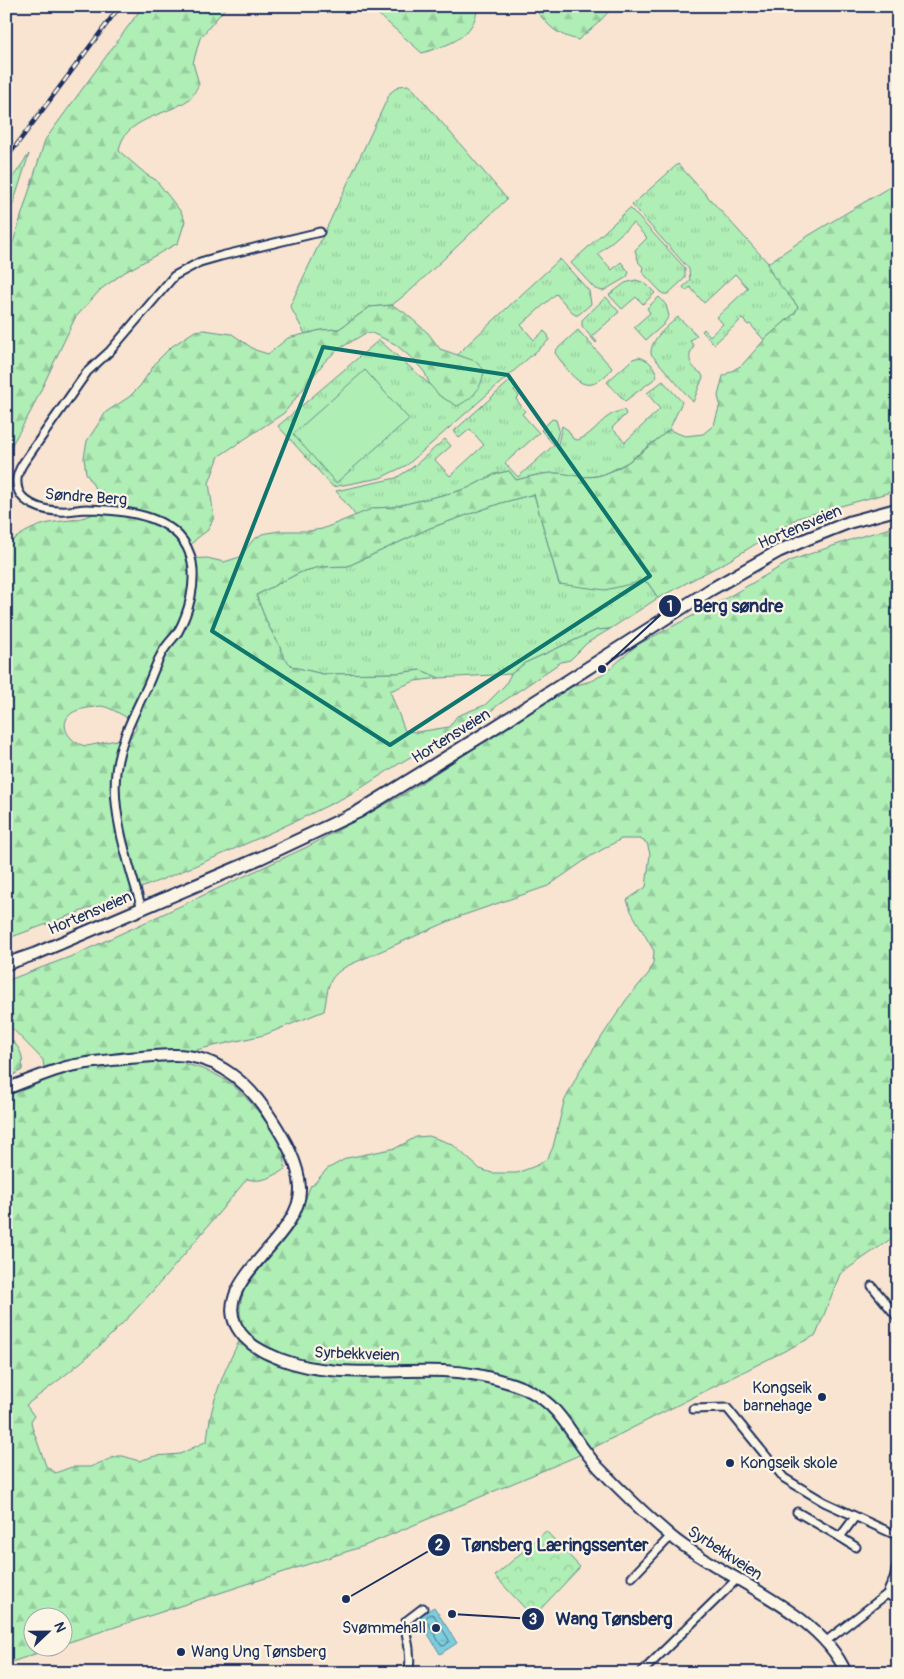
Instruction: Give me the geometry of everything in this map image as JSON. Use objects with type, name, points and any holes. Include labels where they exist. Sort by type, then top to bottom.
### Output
[{"type":"main road","name":"Hortensveien","points":[[6,964],[35,954],[142,909],[285,847],[358,812],[710,590],[779,551],[850,522],[898,509]]},
{"type":"main road","name":"Syrbekkveien","points":[[6,1089],[68,1067],[91,1062],[177,1055],[189,1056],[213,1063],[238,1078],[270,1116],[292,1157],[300,1188],[298,1206],[291,1221],[247,1274],[233,1297],[231,1310],[233,1321],[247,1341],[254,1347],[271,1355],[317,1370],[347,1372],[448,1371],[484,1377],[530,1390],[553,1406],[597,1466],[671,1536],[705,1561],[795,1615],[825,1642],[842,1663],[846,1673]]},
{"type":"street","name":"Søndre Berg","points":[[142,909],[116,813],[115,773],[121,748],[136,711],[162,653],[178,632],[187,611],[194,574],[191,560],[186,544],[174,532],[162,523],[142,515],[86,509],[60,511],[39,508],[28,502],[21,493],[16,484],[18,474],[24,462],[88,372],[110,350],[174,276],[200,262],[320,232]]},
{"type":"street","points":[[872,1286],[898,1318]]},
{"type":"street","points":[[693,1409],[727,1408],[784,1478],[824,1502],[898,1536]]},
{"type":"street","points":[[796,1512],[856,1548]]},
{"type":"street","points":[[840,1537],[855,1517]]},
{"type":"street","points":[[632,1577],[671,1536]]},
{"type":"street","points":[[825,1642],[887,1594],[898,1562]]},
{"type":"street","points":[[641,1673],[737,1579]]},
{"type":"street","points":[[887,1594],[898,1601]]},
{"type":"street","points":[[409,1673],[409,1647],[405,1624],[406,1621],[423,1608]]},
{"type":"highlighted area","points":[[323,347],[508,375],[650,576],[390,745],[212,631]]},
{"type":"green space","points":[[143,6],[227,6],[200,38],[193,63],[199,84],[191,97],[179,105],[147,119],[128,131],[122,140],[119,151],[147,175],[156,180],[181,212],[185,221],[178,243],[125,272],[101,289],[75,318],[31,411],[6,455],[6,265],[45,140]]},
{"type":"green space","points":[[369,6],[478,6],[476,17],[466,33],[451,43],[422,53]]},
{"type":"green space","points":[[539,6],[614,6],[578,40],[564,36],[551,27],[538,13]]},
{"type":"green space","points":[[408,85],[507,199],[411,290],[392,305],[370,307],[339,329],[321,330],[305,334],[290,306],[390,93],[399,86]]},
{"type":"green space","points":[[29,154],[6,226],[6,187]]},
{"type":"green space","points":[[678,164],[768,263],[770,271],[798,307],[795,313],[764,340],[750,324],[748,325],[742,319],[714,344],[702,331],[704,329],[710,336],[723,324],[717,317],[748,288],[735,274],[704,303],[690,287],[686,291],[683,287],[690,281],[689,269],[632,205]]},
{"type":"green space","points":[[898,182],[898,490],[798,518],[728,561],[658,598],[648,583],[644,581],[605,590],[559,584],[534,494],[501,503],[430,528],[348,566],[319,567],[301,572],[256,595],[284,658],[293,667],[323,674],[398,673],[421,670],[439,678],[415,681],[390,691],[405,731],[417,732],[449,727],[457,716],[485,705],[505,685],[511,674],[525,663],[597,630],[610,629],[587,643],[570,660],[561,662],[485,716],[413,756],[347,796],[259,838],[176,874],[6,939],[6,545],[24,533],[40,526],[52,522],[79,519],[99,511],[102,500],[86,473],[84,458],[87,441],[106,412],[129,397],[140,386],[157,361],[171,347],[195,331],[204,330],[232,334],[255,350],[268,354],[288,338],[321,330],[339,329],[370,307],[392,305],[404,312],[428,333],[440,349],[475,361],[484,370],[476,392],[468,400],[457,406],[440,396],[430,385],[425,373],[415,361],[395,344],[372,333],[364,334],[339,349],[326,360],[284,413],[219,456],[209,483],[214,517],[208,530],[196,539],[186,551],[187,559],[207,558],[224,562],[240,557],[252,541],[262,534],[279,531],[322,529],[374,508],[393,507],[455,492],[468,488],[495,474],[509,471],[516,480],[550,473],[586,477],[597,476],[617,469],[669,430],[685,436],[703,434],[714,425],[720,404],[718,396],[723,376],[742,365],[766,338],[795,313],[798,307],[776,281],[768,263],[808,236]],"holes":[[[100,706],[108,708],[136,724],[136,729],[131,737],[87,746],[81,745],[71,738],[65,728],[67,718],[75,711]]]},
{"type":"green space","points":[[630,208],[685,268],[685,278],[668,294],[663,294],[642,272],[643,267],[639,263],[635,250],[647,238],[633,223],[598,254],[612,270],[621,262],[629,272],[627,277],[603,291],[595,289],[571,263]]},
{"type":"green space","points":[[560,259],[589,291],[591,304],[578,315],[575,315],[556,294],[521,325],[534,340],[544,331],[548,335],[549,340],[407,465],[380,478],[333,487],[278,426],[379,340],[429,384],[468,344]]},
{"type":"green space","points":[[636,280],[645,283],[655,293],[643,304],[636,297],[622,309],[609,295],[625,283]]},
{"type":"green space","points":[[606,297],[619,312],[592,336],[596,343],[582,326],[582,320]]},
{"type":"green space","points":[[659,297],[666,305],[669,316],[663,325],[646,340],[634,327],[650,313],[647,308]]},
{"type":"green space","points":[[678,317],[697,335],[690,341],[694,346],[690,354],[690,361],[703,377],[693,402],[651,354],[651,348],[656,338]]},
{"type":"green space","points":[[578,330],[612,368],[604,377],[593,384],[586,384],[574,378],[555,353]]},
{"type":"green space","points":[[639,357],[651,364],[657,377],[625,401],[607,382],[633,359]]},
{"type":"green space","points":[[365,370],[409,419],[336,483],[293,434]]},
{"type":"green space","points":[[511,380],[517,387],[514,390],[519,396],[516,399],[525,411],[522,414],[539,433],[505,463],[518,477],[554,445],[541,430],[552,419],[556,420],[559,430],[555,445],[558,444],[562,426],[568,430],[573,439],[578,440],[590,433],[610,415],[624,410],[626,414],[612,428],[625,442],[660,409],[647,393],[663,381],[682,402],[669,430],[628,462],[597,476],[584,477],[557,473],[541,474],[516,480],[509,471],[495,474],[468,488],[455,492],[393,507],[374,508],[356,516],[336,491],[396,478],[413,467],[445,439],[451,446],[435,460],[450,476],[484,445],[470,429],[459,438],[454,431]]},
{"type":"green space","points":[[534,494],[559,584],[644,581],[648,583],[658,598],[610,629],[597,630],[525,663],[511,674],[439,678],[421,670],[398,673],[323,674],[293,667],[284,658],[256,595],[301,572],[319,567],[348,566],[430,528],[501,503]]},
{"type":"green space","points":[[898,526],[898,1234],[840,1274],[816,1335],[575,1457],[364,1546],[72,1641],[72,1606],[22,1606],[22,1656],[29,1656],[6,1664],[6,1096],[32,1087],[45,1075],[43,1060],[6,1022],[6,981],[75,955],[307,847],[399,797],[567,688],[594,680],[637,645],[723,600],[792,560]],"holes":[[[621,839],[640,839],[647,843],[650,854],[646,887],[627,900],[631,911],[654,951],[653,963],[649,973],[626,1000],[580,1070],[564,1102],[553,1147],[548,1158],[538,1165],[517,1173],[492,1173],[480,1169],[452,1144],[429,1136],[416,1137],[396,1148],[347,1158],[327,1169],[311,1185],[299,1215],[288,1234],[244,1289],[240,1305],[240,1316],[241,1324],[245,1330],[220,1384],[212,1411],[207,1441],[180,1454],[155,1456],[139,1461],[117,1456],[90,1467],[72,1467],[55,1473],[46,1466],[32,1427],[31,1421],[34,1416],[26,1405],[93,1352],[132,1314],[247,1179],[267,1178],[285,1169],[281,1145],[262,1116],[246,1097],[226,1080],[209,1071],[185,1064],[191,1051],[264,1035],[324,1011],[331,980],[347,966],[461,916],[548,886],[591,856]]]},
{"type":"green space","points":[[6,1035],[20,1050],[22,1070],[6,1079]]},
{"type":"green space","points":[[546,1531],[580,1567],[533,1617],[495,1576]]},
{"type":"water","name":"Svømmehall","points":[[434,1607],[457,1643],[440,1654],[418,1617]]},
{"type":"railway","points":[[6,159],[120,6]]},
{"type":"place","name":"Berg søndre","points":[[602,669]]},
{"type":"place","name":"Kongseik barnehage","points":[[822,1397]]},
{"type":"place","name":"Kongseik skole","points":[[730,1463]]},
{"type":"place","name":"Tønsberg Læringssenter","points":[[346,1599]]},
{"type":"place","name":"Wang Tønsberg","points":[[452,1614]]},
{"type":"place","name":"Svømmehall","points":[[436,1628]]},
{"type":"place","name":"Wang Ung Tønsberg","points":[[181,1652]]}]
